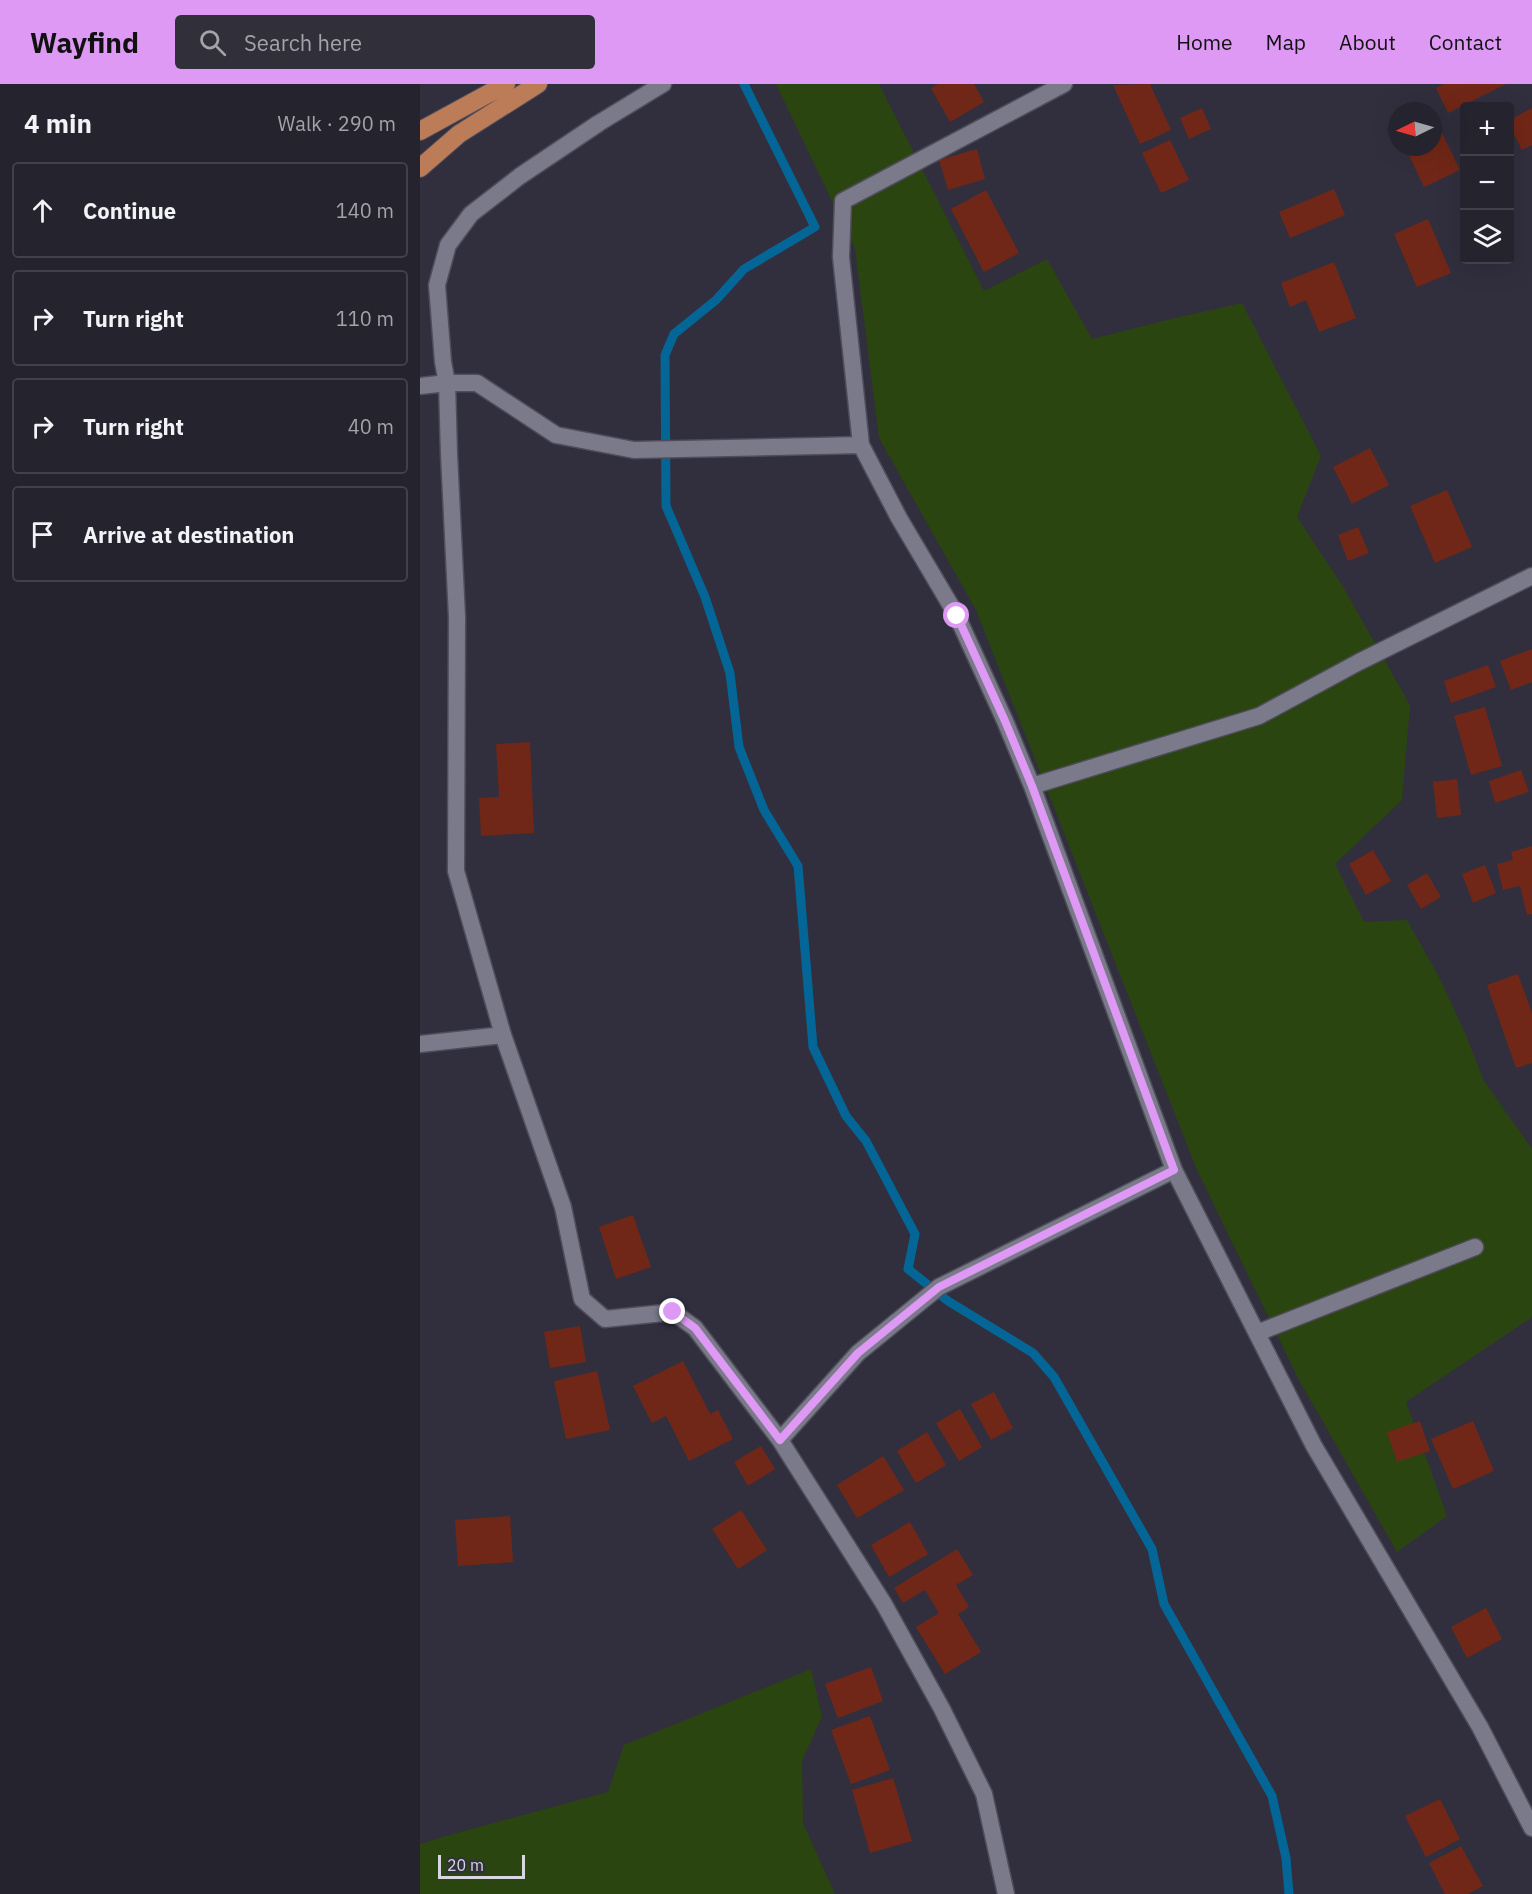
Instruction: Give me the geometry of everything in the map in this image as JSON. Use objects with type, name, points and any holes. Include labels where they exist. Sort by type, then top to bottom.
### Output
[{"type":"highway","points":[[420,131],[506,84]]},
{"type":"highway","points":[[420,168],[459,134],[538,84]]},
{"type":"street","points":[[663,84],[598,123],[520,176],[471,214],[448,245],[437,285],[443,362],[447,383],[457,617],[456,871],[503,1035],[563,1207],[582,1299],[605,1319],[673,1312],[695,1328],[780,1440],[884,1604],[984,1794],[1006,1894]]},
{"type":"street","points":[[1064,84],[843,201],[841,257],[861,445],[899,518],[957,616],[1005,721],[1032,786],[1174,1170],[1314,1446],[1480,1727],[1532,1828]]},
{"type":"street","points":[[420,386],[477,383],[556,435],[634,450],[861,445]]},
{"type":"street","points":[[1032,786],[1259,716],[1359,662],[1532,576]]},
{"type":"street","points":[[420,1044],[503,1035]]},
{"type":"street","points":[[780,1440],[858,1353],[939,1287],[1174,1170]]},
{"type":"street","points":[[1257,1333],[1475,1247]]},
{"type":"green space","points":[[776,84],[879,84],[984,291],[1047,259],[1092,339],[1242,303],[1321,456],[1297,517],[1342,585],[1410,705],[1402,800],[1335,864],[1364,922],[1407,920],[1440,979],[1484,1081],[1532,1149],[1532,1317],[1406,1402],[1447,1516],[1397,1552],[1298,1378],[1197,1170],[976,610],[879,438],[855,249]]},
{"type":"green space","points":[[811,1669],[822,1717],[802,1761],[803,1823],[835,1894],[420,1894],[420,1844],[608,1792],[624,1745]]},
{"type":"building","points":[[938,84],[974,84],[984,102],[950,122],[931,88]]},
{"type":"building","points":[[1150,84],[1171,130],[1140,144],[1113,85]]},
{"type":"building","points":[[1444,84],[1506,84],[1470,102],[1460,102],[1460,107],[1448,113],[1436,88]]},
{"type":"building","points":[[1202,108],[1211,129],[1189,139],[1180,118]]},
{"type":"building","points":[[1532,108],[1532,145],[1522,150],[1514,135],[1514,118]]},
{"type":"building","points":[[1442,133],[1460,170],[1424,187],[1409,156],[1442,156]]},
{"type":"building","points":[[1170,140],[1189,180],[1161,193],[1142,153]]},
{"type":"building","points":[[977,149],[985,179],[948,190],[939,160]]},
{"type":"building","points":[[1334,189],[1345,215],[1290,238],[1279,212]]},
{"type":"building","points":[[986,190],[1019,253],[984,272],[951,209]]},
{"type":"building","points":[[1428,219],[1451,273],[1417,287],[1394,234]]},
{"type":"building","points":[[1334,262],[1356,318],[1319,332],[1306,300],[1290,307],[1281,283]]},
{"type":"building","points":[[1370,448],[1389,485],[1352,504],[1333,467]]},
{"type":"building","points":[[1447,490],[1472,547],[1435,563],[1410,506]]},
{"type":"building","points":[[1358,527],[1369,553],[1348,561],[1338,535]]},
{"type":"building","points":[[1532,649],[1532,682],[1511,690],[1500,661]]},
{"type":"building","points":[[1488,665],[1496,687],[1451,703],[1444,681]]},
{"type":"building","points":[[1485,707],[1502,766],[1471,775],[1454,716]]},
{"type":"building","points":[[530,742],[534,833],[481,836],[479,798],[499,797],[496,744]]},
{"type":"building","points":[[1521,770],[1529,792],[1495,803],[1489,781]]},
{"type":"building","points":[[1457,779],[1461,815],[1437,818],[1433,782]]},
{"type":"building","points":[[1532,846],[1532,914],[1527,915],[1520,886],[1503,890],[1497,864],[1513,860],[1511,852]]},
{"type":"building","points":[[1373,850],[1391,881],[1366,895],[1349,864]]},
{"type":"building","points":[[1485,865],[1496,893],[1473,903],[1462,874]]},
{"type":"building","points":[[1427,873],[1441,897],[1421,909],[1407,885]]},
{"type":"building","points":[[1518,974],[1532,1013],[1532,1063],[1516,1068],[1487,985]]},
{"type":"building","points":[[633,1215],[651,1267],[616,1279],[599,1227]]},
{"type":"building","points":[[580,1326],[586,1362],[550,1368],[544,1332]]},
{"type":"building","points":[[683,1361],[710,1414],[718,1410],[733,1439],[689,1461],[666,1416],[652,1423],[633,1386]]},
{"type":"building","points":[[597,1371],[610,1430],[566,1439],[554,1381]]},
{"type":"building","points":[[994,1392],[1013,1428],[991,1440],[971,1404]]},
{"type":"building","points":[[960,1409],[982,1447],[959,1461],[936,1423]]},
{"type":"building","points":[[1420,1421],[1430,1451],[1397,1462],[1387,1432]]},
{"type":"building","points":[[1473,1421],[1494,1471],[1453,1489],[1431,1439]]},
{"type":"building","points":[[927,1432],[946,1465],[916,1483],[897,1451]]},
{"type":"building","points":[[761,1446],[775,1469],[748,1486],[734,1462]]},
{"type":"building","points":[[883,1456],[904,1490],[857,1518],[837,1485]]},
{"type":"building","points":[[741,1510],[767,1550],[738,1569],[712,1529]]},
{"type":"building","points":[[510,1516],[513,1562],[458,1566],[455,1520]]},
{"type":"building","points":[[910,1522],[928,1554],[889,1577],[871,1545]]},
{"type":"building","points":[[957,1549],[973,1575],[956,1585],[969,1607],[958,1614],[981,1652],[945,1674],[916,1627],[939,1613],[925,1590],[903,1603],[894,1588]]},
{"type":"building","points":[[1486,1608],[1502,1639],[1467,1658],[1451,1627]]},
{"type":"building","points":[[871,1667],[883,1701],[838,1718],[825,1684]]},
{"type":"building","points":[[870,1716],[890,1770],[851,1784],[831,1730]]},
{"type":"building","points":[[893,1778],[912,1841],[870,1853],[852,1790]]},
{"type":"building","points":[[1440,1799],[1460,1839],[1426,1857],[1405,1816]]},
{"type":"building","points":[[1461,1846],[1483,1886],[1468,1894],[1445,1894],[1429,1863]]},
{"type":"waterway","points":[[744,84],[815,227],[744,269],[716,300],[674,334],[665,355],[666,506],[705,597],[730,673],[739,747],[764,810],[798,866],[813,1047],[846,1116],[866,1141],[915,1234],[908,1269],[948,1301],[1033,1353],[1054,1377],[1152,1549],[1164,1604],[1272,1796],[1286,1858],[1289,1894]]},
{"type":"route","points":[[673,1312],[695,1328],[780,1440],[858,1353],[939,1287],[1174,1170],[1032,786],[957,616]]}]
